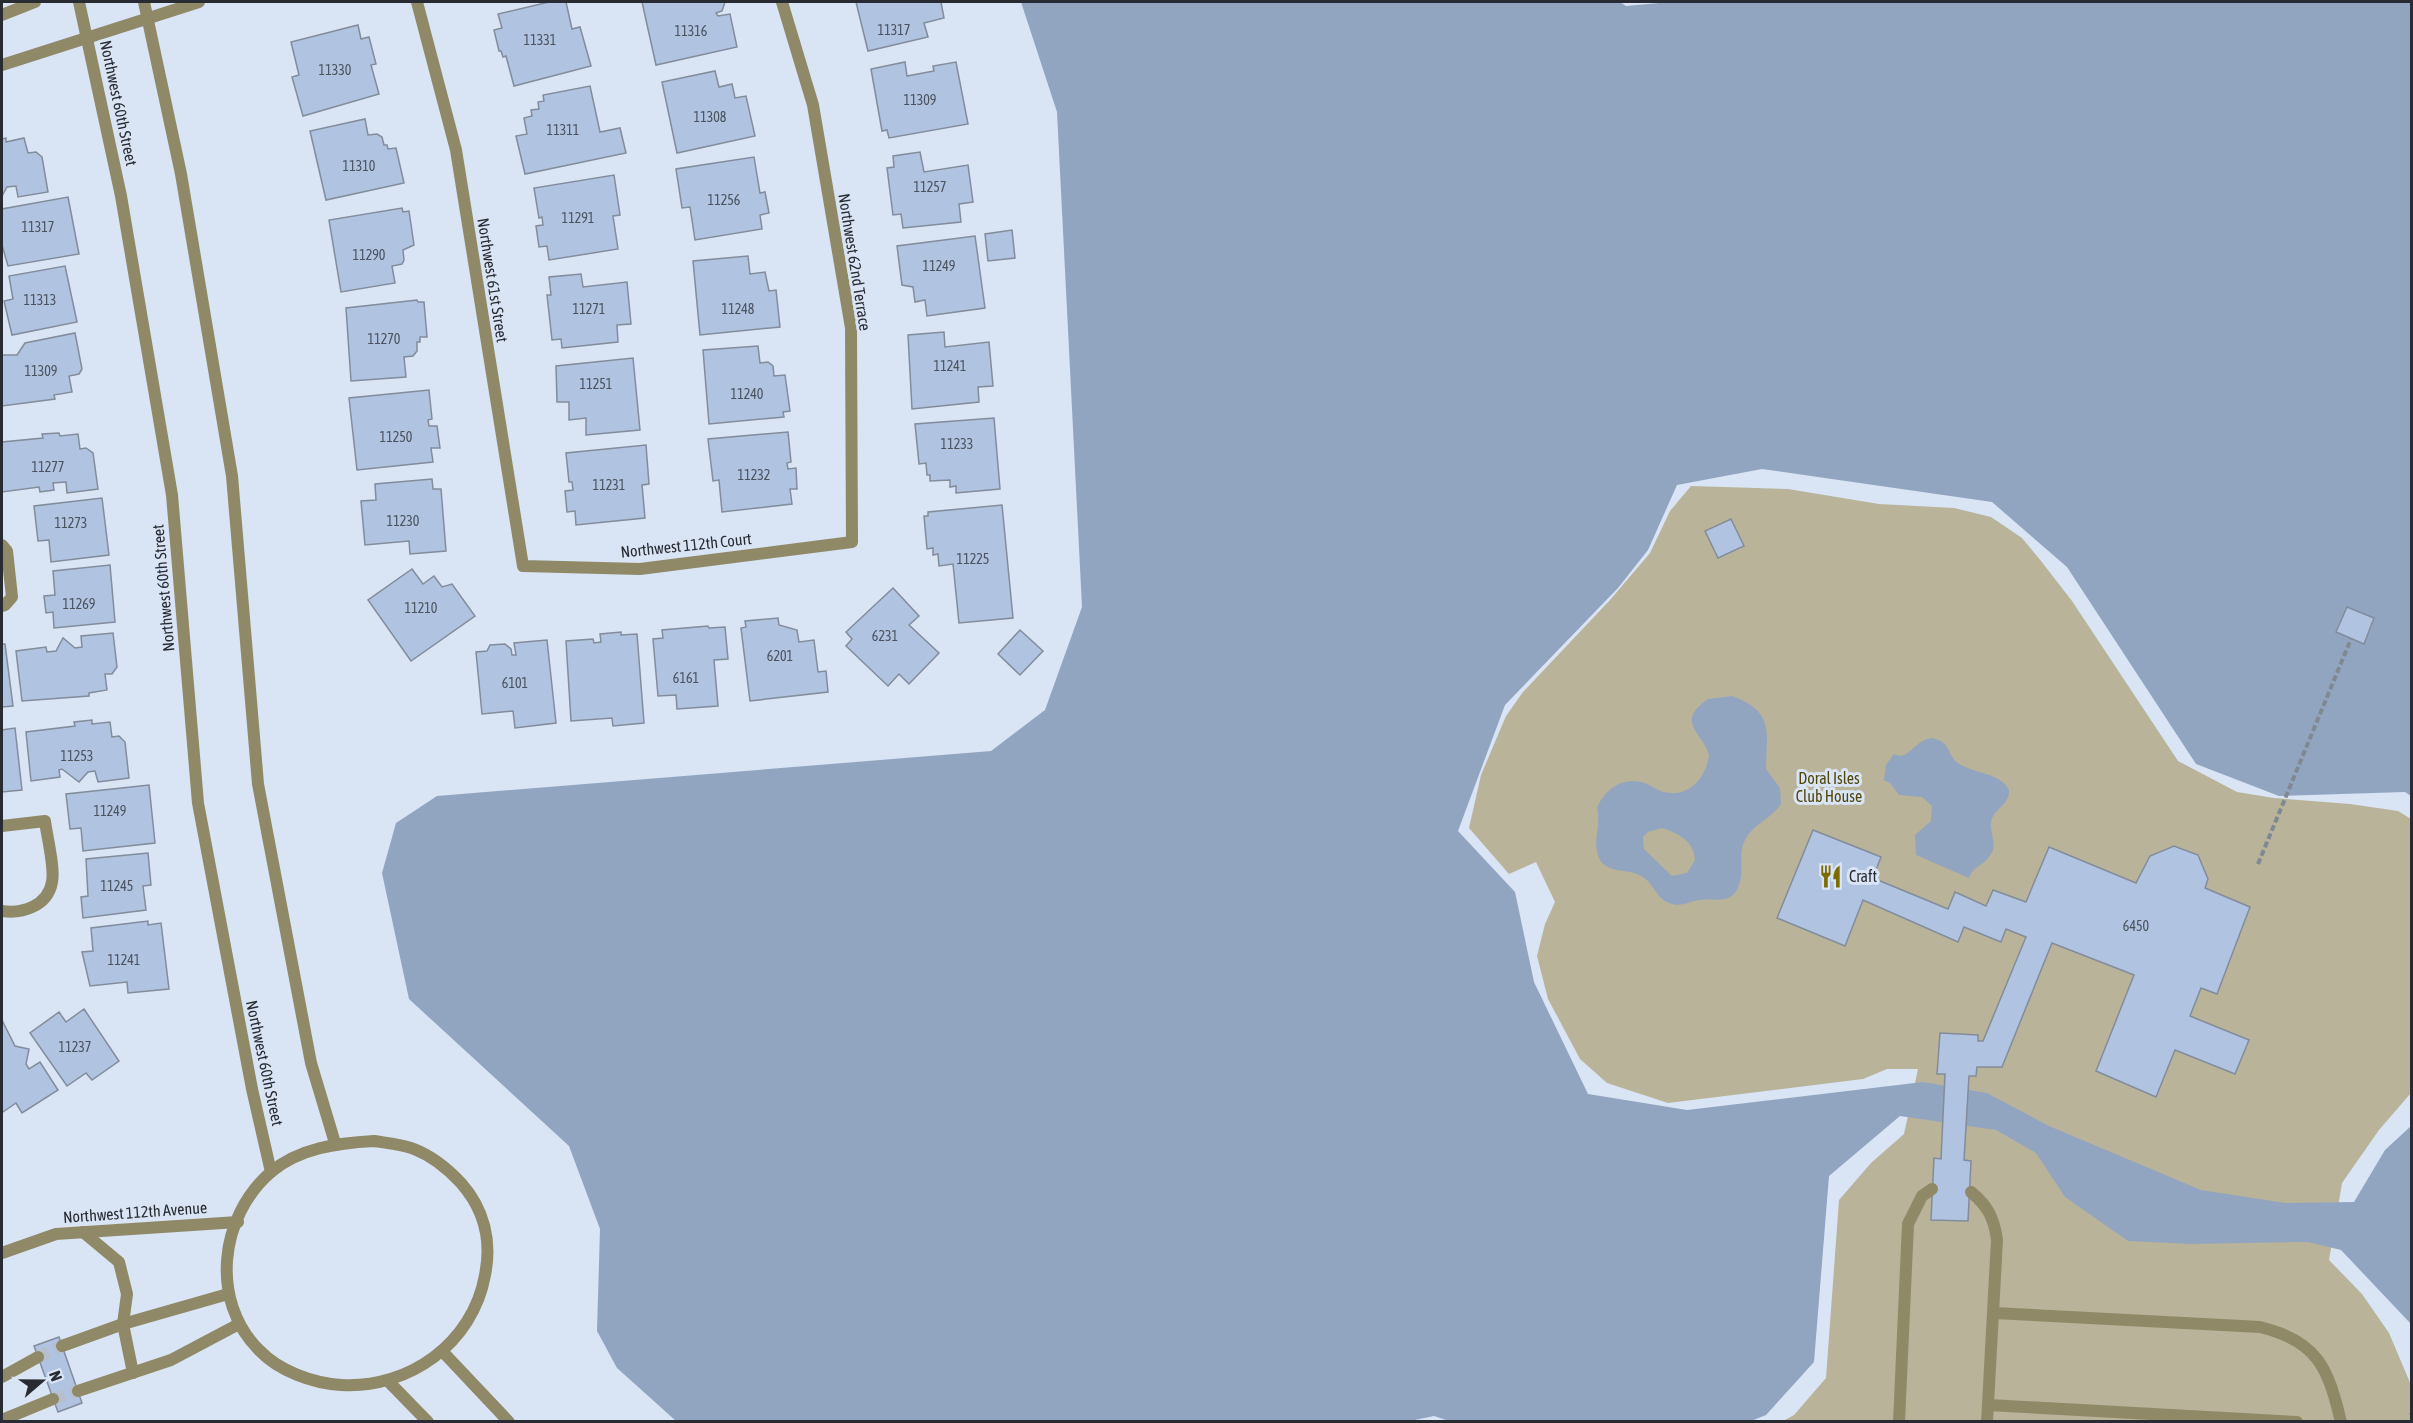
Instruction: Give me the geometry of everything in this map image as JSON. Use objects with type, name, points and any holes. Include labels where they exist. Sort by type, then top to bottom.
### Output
[{"type":"street","points":[[2,15],[35,2]]},
{"type":"street","name":"Northwest 60th Street","points":[[79,2],[121,196],[172,495],[198,803],[252,1089],[272,1172]]},
{"type":"street","points":[[144,2],[181,174],[232,476],[258,784],[311,1063],[334,1143]]},
{"type":"street","points":[[2,65],[199,2]]},
{"type":"street","name":"Northwest 61st Street","points":[[417,2],[456,150],[523,566]]},
{"type":"street","name":"Northwest 62nd Terrace","points":[[782,2],[813,105],[851,328],[852,542]]},
{"type":"street","name":"Northwest 112th Court","points":[[523,566],[640,570],[852,542]]},
{"type":"street","points":[[2,545],[7,551],[12,597],[2,606]]},
{"type":"street","points":[[2,826],[45,821],[52,882],[42,902],[18,914],[2,910]]},
{"type":"street","points":[[374,1141],[413,1149],[448,1168],[471,1194],[484,1222],[489,1254],[481,1299],[459,1335],[443,1352],[388,1382],[353,1386],[326,1384],[292,1373],[259,1351],[239,1324],[226,1286],[228,1243],[244,1205],[272,1172],[303,1155],[334,1143],[374,1141]]},
{"type":"street","points":[[1899,1422],[1908,1224],[1922,1196],[1932,1189]]},
{"type":"street","points":[[1971,1192],[1983,1202],[1994,1219],[1997,1240],[1987,1422]]},
{"type":"street","name":"Northwest 112th Avenue","points":[[2,1253],[56,1234],[238,1222]]},
{"type":"street","points":[[83,1232],[119,1262],[128,1294],[123,1324],[133,1373]]},
{"type":"street","points":[[62,1346],[123,1324],[228,1294]]},
{"type":"street","points":[[1994,1313],[2260,1327],[2280,1332],[2311,1351],[2324,1366],[2341,1422]]},
{"type":"street","points":[[78,1391],[171,1359],[239,1324]]},
{"type":"street","points":[[443,1352],[509,1422]]},
{"type":"street","points":[[2,1377],[38,1357]]},
{"type":"street","points":[[388,1382],[428,1422]]},
{"type":"street","points":[[2,1420],[53,1399]]},
{"type":"street","points":[[1989,1405],[2297,1422]]},
{"type":"path","points":[[2258,864],[2351,639]]},
{"type":"green space","name":"Doral Isles Club House","points":[[1691,486],[1788,489],[1879,504],[1954,508],[1991,517],[2022,538],[2072,601],[2178,761],[2237,792],[2398,811],[2411,819],[2411,1093],[2379,1130],[2342,1183],[2329,1260],[2362,1294],[2389,1333],[2411,1385],[2411,1421],[1783,1421],[1794,1415],[1826,1378],[1839,1200],[1871,1163],[1904,1134],[1918,1069],[1887,1069],[1863,1079],[1668,1103],[1607,1083],[1580,1059],[1548,999],[1537,956],[1545,924],[1555,902],[1536,862],[1509,874],[1469,828],[1481,775],[1506,716],[1523,692],[1610,600],[1650,553],[1670,511]]},
{"type":"water","points":[[1021,2],[1620,2],[1626,6],[1670,2],[2411,2],[2411,796],[2405,792],[2279,796],[2196,764],[2067,567],[1992,502],[1762,469],[1677,485],[1648,550],[1618,588],[1505,705],[1458,831],[1515,892],[1534,982],[1588,1094],[1687,1110],[1923,1082],[1987,1093],[2049,1126],[2201,1190],[2285,1203],[2354,1202],[2385,1150],[2411,1126],[2411,1324],[2341,1250],[2308,1242],[2190,1244],[2128,1241],[2065,1197],[2036,1153],[1996,1130],[1900,1116],[1829,1176],[1814,1362],[1766,1415],[1751,1421],[1452,1422],[1434,1416],[1405,1422],[676,1421],[617,1368],[597,1331],[600,1229],[569,1146],[409,999],[382,873],[396,823],[437,796],[991,751],[1045,710],[1082,607],[1057,112]]},
{"type":"water","points":[[1732,696],[1756,709],[1762,717],[1767,735],[1766,769],[1780,788],[1781,804],[1753,829],[1745,840],[1742,851],[1741,879],[1732,896],[1681,905],[1673,904],[1661,898],[1650,883],[1638,874],[1611,868],[1601,862],[1596,848],[1597,808],[1611,789],[1624,782],[1639,782],[1673,793],[1681,792],[1695,784],[1704,771],[1709,755],[1694,727],[1693,714],[1708,699]],"holes":[[[1662,828],[1679,835],[1692,848],[1695,860],[1687,873],[1672,876],[1644,849],[1643,837],[1648,832]]]},
{"type":"water","points":[[1932,738],[1946,745],[1958,763],[1993,776],[2005,784],[2009,790],[2005,803],[1995,813],[1991,822],[1993,850],[1969,878],[1916,855],[1915,835],[1931,821],[1932,806],[1922,797],[1899,795],[1890,783],[1884,780],[1886,765],[1894,754],[1903,755],[1925,740]]},
{"type":"building","points":[[549,2],[566,2],[572,29],[580,27],[591,66],[514,86],[506,56],[503,57],[499,51],[494,30],[502,28],[498,14]]},
{"type":"building","points":[[642,2],[725,2],[722,11],[716,13],[718,16],[730,14],[737,47],[656,65]]},
{"type":"building","points":[[856,2],[941,2],[944,18],[924,23],[928,37],[868,51]]},
{"type":"building","points":[[358,25],[361,39],[369,37],[376,64],[371,65],[379,94],[303,116],[292,77],[299,75],[291,42]]},
{"type":"building","points":[[905,62],[907,76],[934,71],[933,66],[956,62],[968,124],[889,138],[887,130],[882,131],[871,69]]},
{"type":"building","points":[[715,71],[719,87],[732,84],[735,98],[746,96],[755,136],[677,153],[662,82]]},
{"type":"building","points":[[590,86],[600,132],[620,128],[626,153],[525,174],[516,136],[527,134],[524,118],[532,116],[531,110],[539,109],[538,102],[544,101],[543,95]]},
{"type":"building","points":[[365,119],[368,135],[377,134],[382,137],[388,149],[396,148],[404,183],[326,200],[310,131]]},
{"type":"building","points":[[6,138],[6,142],[24,138],[28,153],[36,152],[42,157],[48,192],[18,197],[16,186],[7,187],[2,196],[2,139]]},
{"type":"building","points":[[920,152],[924,172],[968,165],[973,202],[959,204],[961,222],[903,228],[901,214],[893,215],[887,168],[894,167],[893,156]]},
{"type":"building","points":[[754,157],[760,193],[765,192],[769,213],[760,215],[762,229],[695,240],[690,207],[682,208],[676,169]]},
{"type":"building","points":[[614,175],[620,215],[613,216],[618,249],[549,260],[547,246],[539,247],[536,226],[543,225],[542,217],[539,218],[534,188]]},
{"type":"building","points":[[68,197],[79,254],[8,266],[2,245],[2,209]]},
{"type":"building","points":[[402,208],[403,212],[409,211],[414,245],[403,250],[402,264],[392,266],[395,283],[341,292],[329,220]]},
{"type":"building","points":[[1012,230],[1015,258],[988,261],[985,234]]},
{"type":"building","points":[[975,236],[985,308],[927,316],[925,300],[915,302],[913,287],[902,285],[897,246]]},
{"type":"building","points":[[748,256],[750,274],[765,272],[769,291],[776,290],[780,327],[700,335],[693,261]]},
{"type":"building","points":[[65,266],[77,322],[12,335],[4,301],[13,299],[9,276]]},
{"type":"building","points":[[581,274],[583,287],[627,282],[631,324],[617,325],[618,342],[562,348],[561,339],[552,340],[547,295],[551,295],[549,277]]},
{"type":"building","points":[[417,300],[424,302],[427,337],[420,337],[420,342],[417,342],[417,351],[413,356],[404,357],[406,377],[351,381],[346,308]]},
{"type":"building","points":[[944,332],[945,347],[989,342],[993,386],[978,387],[979,402],[912,409],[908,335]]},
{"type":"building","points":[[75,333],[82,369],[79,374],[69,376],[72,392],[54,395],[55,399],[2,406],[2,355],[17,355],[25,343]]},
{"type":"building","points":[[758,346],[760,363],[768,362],[773,366],[774,376],[785,375],[790,411],[783,412],[784,417],[709,424],[703,350]]},
{"type":"building","points":[[633,358],[640,430],[586,435],[586,418],[569,420],[569,402],[557,402],[556,366]]},
{"type":"building","points":[[429,390],[432,419],[428,420],[429,426],[437,426],[440,448],[431,448],[433,462],[357,470],[349,398]]},
{"type":"building","points":[[994,418],[1000,489],[956,493],[956,486],[950,487],[950,480],[930,481],[926,463],[919,464],[915,424]]},
{"type":"building","points":[[788,432],[791,462],[787,463],[788,469],[796,468],[797,489],[790,489],[792,504],[722,512],[719,480],[713,481],[708,439]]},
{"type":"building","points":[[59,433],[60,436],[78,434],[80,449],[86,448],[93,453],[98,489],[67,493],[66,482],[53,483],[54,490],[40,492],[39,487],[2,492],[2,442],[43,438],[42,434]]},
{"type":"building","points":[[646,445],[649,484],[642,485],[645,518],[576,525],[575,511],[567,512],[565,491],[573,490],[572,482],[569,482],[566,453]]},
{"type":"building","points":[[432,479],[433,489],[441,489],[446,551],[410,554],[409,541],[365,545],[361,501],[376,500],[375,484]]},
{"type":"building","points":[[102,498],[109,555],[51,562],[49,540],[38,541],[34,506]]},
{"type":"building","points":[[1002,505],[1013,618],[959,623],[953,564],[939,566],[938,554],[933,555],[933,548],[927,549],[924,516],[928,516],[928,512]]},
{"type":"building","points":[[1731,519],[1744,546],[1718,558],[1705,531]]},
{"type":"building","points":[[110,565],[115,622],[54,628],[53,612],[46,613],[44,596],[55,595],[53,571]]},
{"type":"building","points":[[412,569],[423,584],[434,576],[442,587],[452,584],[475,616],[411,661],[368,600]]},
{"type":"building","points":[[893,588],[919,616],[909,625],[939,653],[909,684],[899,674],[888,686],[846,646],[852,639],[846,632]]},
{"type":"building","points":[[2347,607],[2374,618],[2364,644],[2336,632]]},
{"type":"building","points":[[778,618],[779,625],[797,630],[799,642],[814,640],[818,672],[826,671],[828,692],[750,701],[741,628],[746,627],[745,621]]},
{"type":"building","points":[[708,626],[709,628],[725,627],[728,659],[714,660],[718,706],[677,709],[676,695],[658,696],[653,639],[663,638],[662,630]]},
{"type":"building","points":[[1020,630],[1043,651],[1020,675],[998,654]]},
{"type":"building","points":[[621,632],[621,635],[637,634],[644,723],[613,726],[612,718],[571,721],[566,641],[593,639],[594,643],[601,642],[600,634]]},
{"type":"building","points":[[113,633],[117,667],[112,674],[105,674],[107,690],[89,693],[89,696],[22,701],[16,651],[46,647],[47,652],[56,651],[63,638],[75,648],[82,647],[81,636]]},
{"type":"building","points":[[547,640],[556,723],[515,728],[513,711],[482,714],[476,652],[487,651],[490,645],[505,644],[511,649],[512,655],[516,655],[514,643]]},
{"type":"building","points":[[2,644],[5,644],[13,706],[2,707]]},
{"type":"building","points":[[92,720],[92,724],[110,722],[112,737],[119,736],[125,742],[129,778],[98,782],[95,771],[88,772],[79,782],[62,769],[59,770],[60,777],[31,781],[26,732],[75,726],[74,722]]},
{"type":"building","points":[[15,728],[22,790],[2,792],[2,730]]},
{"type":"building","points":[[149,785],[155,843],[83,851],[81,828],[70,829],[66,794]]},
{"type":"building","points":[[1813,830],[1881,857],[1873,878],[1948,909],[1955,892],[1986,906],[1993,890],[2026,902],[2049,847],[2136,883],[2150,856],[2174,846],[2198,855],[2208,879],[2205,888],[2250,907],[2217,994],[2201,988],[2190,1016],[2249,1040],[2235,1074],[2175,1050],[2156,1097],[2096,1071],[2134,975],[2052,943],[2002,1067],[1977,1067],[1976,1076],[1969,1076],[1964,1160],[1971,1161],[1968,1221],[1931,1220],[1934,1158],[1941,1159],[1945,1074],[1937,1074],[1940,1033],[1978,1035],[1978,1041],[1983,1041],[2026,937],[2006,929],[2001,942],[1964,927],[1958,942],[1863,900],[1845,946],[1777,918]]},
{"type":"building","points":[[148,853],[151,885],[143,886],[146,910],[83,918],[81,897],[88,896],[86,859]]},
{"type":"building","points":[[148,921],[148,925],[161,923],[169,989],[128,993],[127,982],[90,986],[82,952],[93,951],[91,928]]},
{"type":"building","points":[[84,1009],[119,1061],[92,1080],[86,1073],[67,1086],[30,1033],[59,1012],[66,1022]]},
{"type":"building","points":[[2,1020],[15,1046],[29,1049],[26,1064],[29,1069],[40,1062],[58,1090],[22,1113],[16,1103],[3,1112],[2,1110]]},
{"type":"building","points":[[59,1337],[82,1403],[58,1412],[34,1346]]},
{"type":"tunnel","points":[[38,1357],[62,1346]]},
{"type":"tunnel","points":[[53,1399],[78,1391]]},
{"type":"place","name":"Craft","points":[[1831,876]]}]
